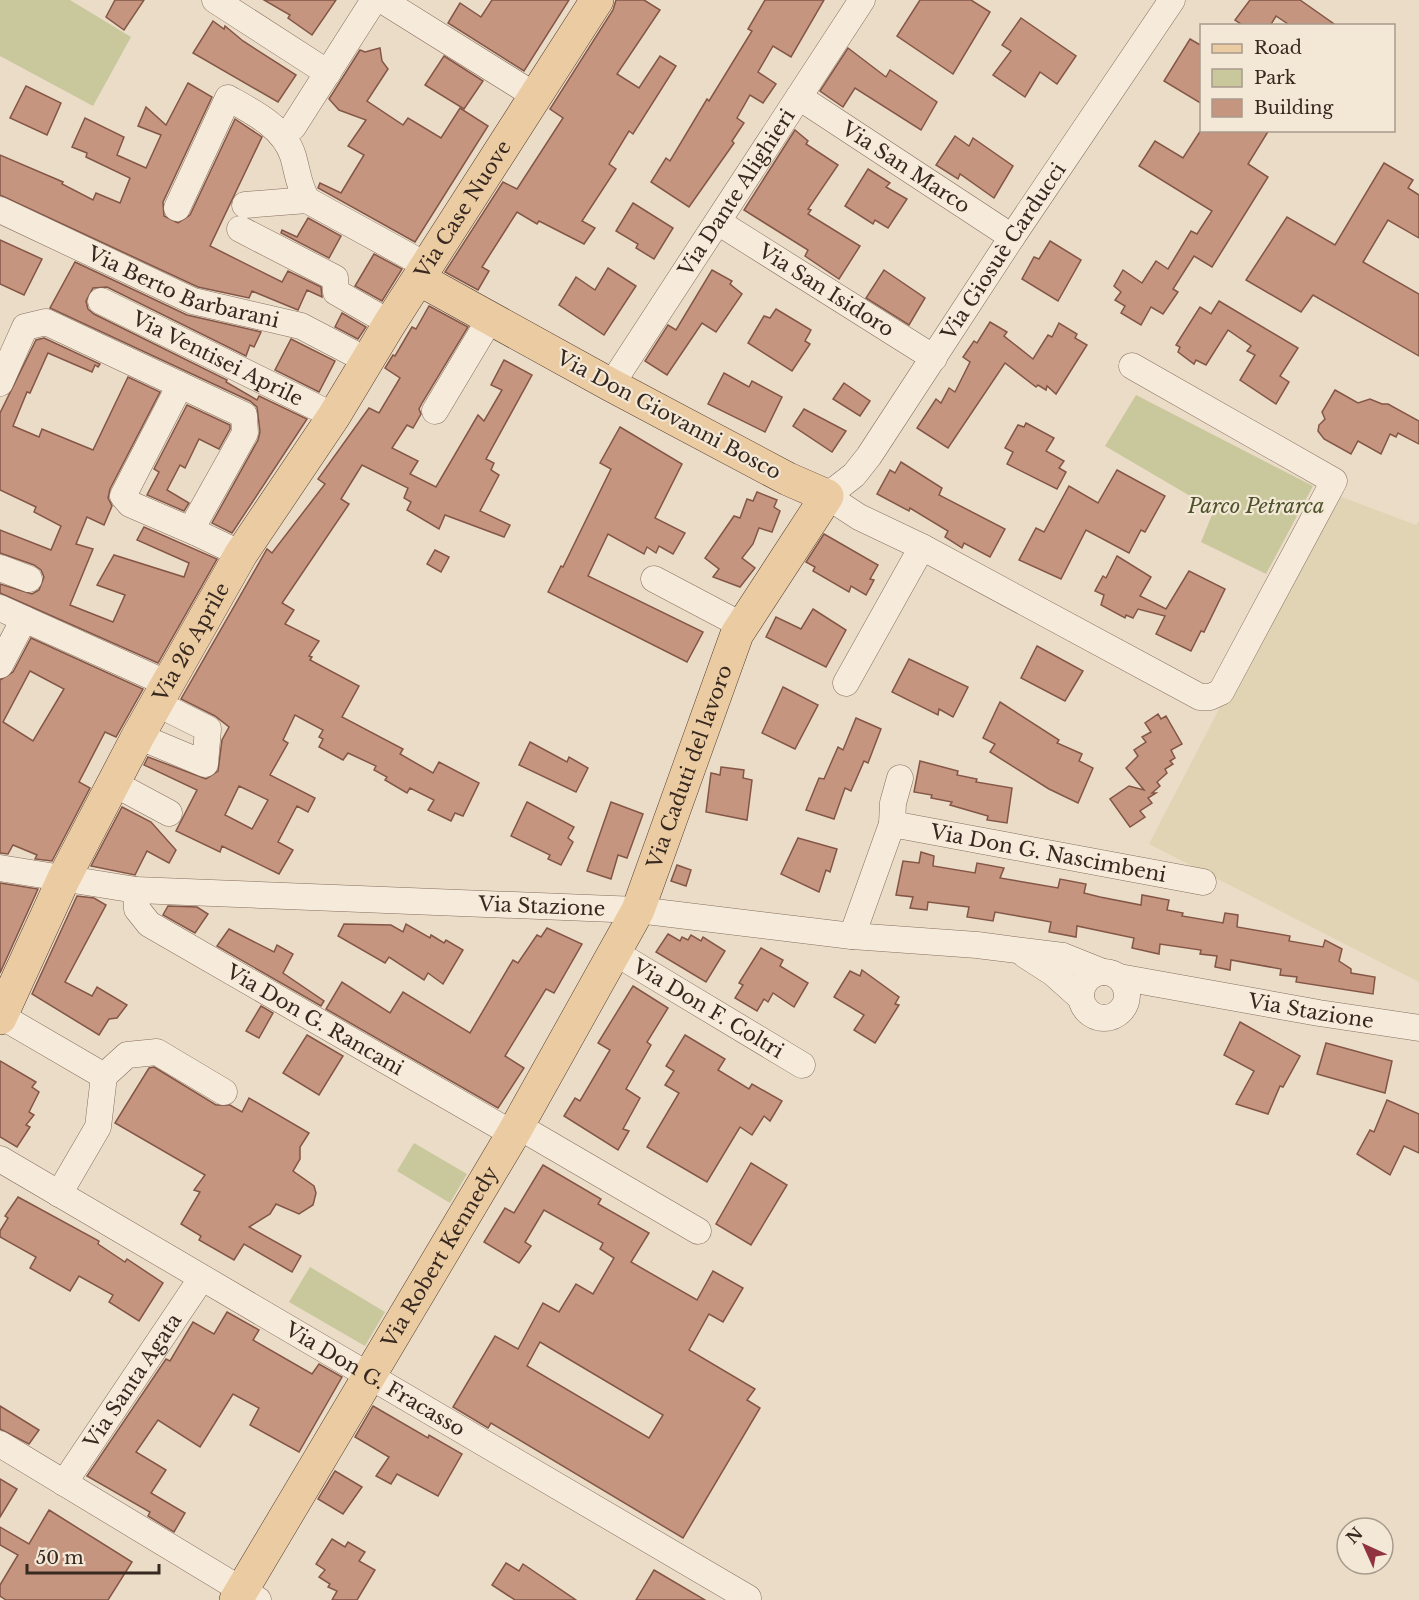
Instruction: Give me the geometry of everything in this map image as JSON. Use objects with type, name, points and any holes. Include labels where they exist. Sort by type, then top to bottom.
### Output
[{"type":"main road","name":"Via Case Nuove","points":[[334,416],[366,360],[597,0]]},
{"type":"main road","name":"Via Don Giovanni Bosco","points":[[423,272],[490,319],[788,479],[827,496]]},
{"type":"main road","name":"Via 26 Aprile","points":[[1,1017],[64,878],[138,736],[241,554],[334,416]]},
{"type":"main road","name":"Via Caduti del lavoro","points":[[638,910],[737,634],[827,496]]},
{"type":"main road","name":"Via Robert Kennedy","points":[[245,1597],[369,1376],[515,1130],[638,910]]},
{"type":"street","points":[[215,0],[328,73]]},
{"type":"street","points":[[293,127],[374,0]]},
{"type":"street","points":[[382,0],[534,95]]},
{"type":"street","name":"Via Dante Alighieri","points":[[611,385],[862,0]]},
{"type":"street","name":"Via Giosuè Carducci","points":[[827,496],[854,475],[869,456],[1012,237],[1172,0]]},
{"type":"street","name":"Via San Marco","points":[[799,97],[1012,237]]},
{"type":"street","points":[[177,208],[228,98],[283,133],[293,155],[298,183],[308,200],[423,272]]},
{"type":"street","points":[[308,200],[243,217],[336,278],[336,292],[390,323]]},
{"type":"street","name":"Via Berto Barbarani","points":[[0,210],[194,301],[301,326],[366,360]]},
{"type":"street","name":"Via San Isidoro","points":[[718,222],[934,358]]},
{"type":"street","name":"Via Ventisei Aprile","points":[[101,301],[334,416]]},
{"type":"street","points":[[435,411],[490,319]]},
{"type":"street","points":[[0,383],[25,327],[46,322],[244,415],[245,433],[193,526],[195,532]]},
{"type":"street","name":"Via Don Giovanni Bosco","points":[[827,496],[859,517],[922,547],[1200,697],[1210,697],[1221,692],[1334,481],[1132,366]]},
{"type":"street","points":[[180,385],[123,496],[130,504],[241,554]]},
{"type":"street","points":[[846,683],[922,547]]},
{"type":"street","points":[[0,568],[29,579]]},
{"type":"street","points":[[654,579],[742,626]]},
{"type":"street","points":[[0,608],[163,694],[208,729],[205,764],[138,736]]},
{"type":"street","points":[[0,665],[24,619]]},
{"type":"street","points":[[852,936],[892,824],[893,803],[900,778]]},
{"type":"street","points":[[115,784],[169,813]]},
{"type":"street","name":"Via Don G. Nascimbeni","points":[[892,824],[1203,882]]},
{"type":"street","name":"Via Stazione","points":[[0,868],[136,890],[638,910],[852,936],[977,945],[1063,956],[1111,974],[1319,1014],[1419,1028]]},
{"type":"street","name":"Via Don G. Rancani","points":[[136,890],[137,909],[149,924],[698,1231]]},
{"type":"street","name":"Via Don F. Coltri","points":[[614,952],[802,1065]]},
{"type":"street","name":"Via Stazione","points":[[1020,952],[1053,973],[1081,998],[1088,1012],[1103,1018],[1112,1017],[1124,1006],[1150,998],[1202,992]]},
{"type":"street","points":[[1081,998],[1084,983],[1095,973],[1111,974],[1127,991],[1124,1006]]},
{"type":"street","points":[[1,1017],[104,1076]]},
{"type":"street","points":[[59,1194],[98,1126],[104,1076],[127,1055],[157,1052],[224,1092]]},
{"type":"street","name":"Via Don G. Fracasso","points":[[0,1159],[747,1599]]},
{"type":"street","name":"Via Santa Agata","points":[[64,1483],[201,1279]]},
{"type":"street","points":[[0,1444],[245,1597]]},
{"type":"shaded area","points":[[1331,493],[1416,525],[1419,521],[1419,982],[1149,844]]},
{"type":"green space","points":[[0,0],[70,0],[131,37],[93,106],[0,56]]},
{"type":"green space","name":"Parco Petrarca","points":[[1136,395],[1313,486],[1266,574],[1201,542],[1214,510],[1105,446]]},
{"type":"green space","points":[[414,1143],[467,1174],[450,1203],[397,1171]]},
{"type":"green space","points":[[310,1267],[385,1312],[365,1346],[289,1302]]},
{"type":"building","points":[[115,0],[144,0],[124,30],[106,17]]},
{"type":"building","points":[[264,0],[336,0],[312,35],[288,18],[290,15]]},
{"type":"building","points":[[492,0],[569,0],[524,71],[448,23],[460,3],[481,17]]},
{"type":"building","points":[[616,0],[644,0],[660,10],[617,74],[639,88],[660,56],[676,66],[633,134],[629,131],[609,164],[616,169],[582,221],[595,228],[584,244],[539,221],[537,224],[517,212],[482,267],[489,271],[478,290],[445,272],[503,182],[517,189],[563,118],[550,109],[613,10]]},
{"type":"building","points":[[765,0],[824,0],[791,57],[773,46],[758,72],[776,84],[763,103],[750,95],[737,118],[744,123],[732,141],[734,143],[689,207],[651,182],[666,158],[670,161],[707,99],[709,101],[752,31],[748,29]]},
{"type":"building","points":[[920,0],[971,0],[990,12],[953,74],[897,36]]},
{"type":"building","points":[[1250,0],[1300,0],[1334,24],[1288,24],[1276,16],[1271,24],[1241,24],[1235,20]]},
{"type":"building","points":[[1021,18],[1076,56],[1057,84],[1040,72],[1025,97],[993,75],[1011,51],[1002,45]]},
{"type":"building","points":[[213,21],[224,29],[225,26],[243,41],[296,75],[278,102],[193,53]]},
{"type":"building","points":[[1190,39],[1200,45],[1200,103],[1164,81]]},
{"type":"building","points":[[380,48],[382,61],[388,69],[367,101],[403,125],[408,118],[441,138],[460,108],[488,126],[415,242],[318,188],[320,183],[341,193],[364,155],[348,146],[366,120],[339,110],[329,99],[360,50],[365,52]]},
{"type":"building","points":[[848,48],[886,77],[890,70],[937,102],[921,130],[855,88],[843,107],[820,91]]},
{"type":"building","points":[[444,56],[483,81],[464,109],[425,85]]},
{"type":"building","points":[[188,83],[212,97],[163,202],[164,216],[178,223],[190,215],[235,119],[262,137],[210,246],[282,282],[288,271],[321,287],[322,297],[307,290],[298,310],[252,291],[249,298],[198,287],[0,195],[0,155],[63,182],[62,184],[93,200],[96,193],[120,203],[130,178],[86,157],[87,153],[72,147],[85,118],[124,137],[117,155],[146,168],[161,135],[138,126],[146,107],[166,125]]},
{"type":"building","points":[[26,86],[61,103],[47,135],[10,118]]},
{"type":"building","points":[[795,130],[808,141],[806,144],[838,165],[808,209],[811,210],[808,214],[860,246],[839,279],[805,256],[808,250],[744,210]]},
{"type":"building","points":[[1200,132],[1268,132],[1248,164],[1268,177],[1212,267],[1194,256],[1173,289],[1178,292],[1163,314],[1151,307],[1141,325],[1121,313],[1125,306],[1115,300],[1121,292],[1114,286],[1123,270],[1142,283],[1156,261],[1168,269],[1191,231],[1197,234],[1212,211],[1139,166],[1155,141],[1183,158]]},
{"type":"building","points":[[955,136],[969,146],[973,138],[1013,166],[994,198],[960,174],[958,179],[936,165]]},
{"type":"building","points":[[1384,163],[1413,180],[1408,188],[1419,195],[1419,238],[1388,220],[1363,262],[1419,294],[1419,356],[1313,295],[1301,312],[1246,280],[1287,217],[1335,245]]},
{"type":"building","points":[[868,169],[890,183],[886,187],[907,199],[888,228],[875,220],[873,224],[845,206]]},
{"type":"building","points":[[633,203],[673,228],[654,259],[636,248],[638,244],[616,231]]},
{"type":"building","points":[[308,218],[341,236],[329,258],[281,233],[282,230],[297,237]]},
{"type":"building","points":[[0,240],[42,259],[24,295],[0,284]]},
{"type":"building","points":[[1050,241],[1081,260],[1058,301],[1022,279],[1034,257],[1039,259]]},
{"type":"building","points":[[374,254],[402,269],[382,301],[355,286]]},
{"type":"building","points":[[75,262],[187,315],[261,332],[254,347],[250,345],[246,356],[107,287],[93,288],[86,301],[88,309],[94,314],[227,380],[226,382],[257,400],[259,396],[307,419],[232,533],[212,523],[258,440],[260,432],[257,407],[250,401],[50,308]]},
{"type":"building","points":[[608,268],[636,286],[604,335],[559,305],[576,277],[595,290]]},
{"type":"building","points":[[712,270],[732,281],[730,284],[742,294],[716,332],[702,323],[667,375],[645,361],[668,325],[676,330]]},
{"type":"building","points":[[884,270],[925,298],[909,325],[866,298]]},
{"type":"building","points":[[1219,301],[1298,348],[1280,376],[1289,382],[1276,404],[1240,380],[1255,355],[1247,351],[1251,346],[1228,330],[1206,365],[1196,360],[1194,364],[1178,352],[1180,347],[1176,345],[1200,307],[1211,314]]},
{"type":"building","points":[[429,306],[468,327],[422,403],[419,409],[421,414],[413,428],[407,425],[392,448],[418,461],[410,474],[436,487],[478,415],[484,421],[502,390],[491,385],[504,360],[532,375],[486,459],[494,463],[491,470],[499,475],[480,511],[510,525],[504,537],[445,515],[439,529],[407,510],[411,502],[404,498],[408,488],[362,465],[341,499],[349,504],[282,603],[294,610],[285,624],[319,641],[309,656],[312,657],[310,660],[359,686],[342,717],[403,749],[400,754],[433,773],[439,762],[479,783],[463,816],[455,813],[451,821],[428,810],[434,800],[410,788],[407,793],[385,780],[387,777],[374,770],[376,766],[348,753],[343,760],[319,747],[323,739],[319,737],[323,730],[295,715],[283,740],[288,743],[270,775],[315,798],[308,812],[297,806],[278,842],[293,850],[279,874],[222,846],[220,852],[176,831],[197,790],[144,765],[148,757],[206,779],[218,771],[222,740],[229,727],[215,716],[181,699],[267,549],[272,553],[325,484],[318,479],[369,408],[379,413],[400,378],[385,368],[412,327],[416,329]],"holes":[[[239,786],[268,800],[252,829],[225,815]]]},
{"type":"building","points":[[776,309],[811,330],[805,341],[810,344],[792,371],[748,343],[764,316],[770,318]]},
{"type":"building","points":[[342,313],[366,327],[358,339],[335,327]]},
{"type":"building","points":[[990,322],[1007,332],[1004,336],[1033,359],[1048,335],[1052,337],[1059,323],[1077,334],[1075,338],[1087,345],[1056,394],[1047,386],[1046,390],[1038,385],[1036,387],[1005,363],[948,448],[917,428],[936,399],[941,403],[949,388],[955,392],[970,362],[963,357],[974,341],[977,343]]},
{"type":"building","points":[[44,338],[100,364],[98,367],[95,365],[92,372],[48,353],[30,393],[27,392],[13,426],[39,437],[42,429],[93,450],[128,377],[160,392],[110,489],[108,498],[112,506],[104,525],[87,517],[76,544],[93,549],[70,605],[113,622],[125,595],[97,585],[114,555],[184,577],[189,563],[137,540],[144,527],[217,559],[158,663],[0,593],[0,584],[32,594],[39,590],[44,577],[41,570],[34,565],[0,553],[0,530],[51,550],[61,526],[34,512],[36,507],[0,490],[0,413],[36,340]]},
{"type":"building","points":[[291,339],[335,361],[319,392],[275,370]]},
{"type":"building","points":[[724,373],[749,387],[752,381],[782,397],[765,432],[708,404]]},
{"type":"building","points":[[844,383],[870,401],[860,416],[833,399]]},
{"type":"building","points":[[1335,390],[1358,403],[1370,399],[1388,404],[1419,421],[1419,444],[1398,433],[1396,437],[1390,434],[1381,454],[1358,441],[1351,454],[1324,439],[1318,431],[1319,425],[1325,419],[1322,412]]},
{"type":"building","points":[[187,405],[230,425],[230,429],[219,449],[199,439],[185,468],[180,465],[167,490],[189,503],[184,511],[147,495],[159,472],[154,469]]},
{"type":"building","points":[[804,409],[846,431],[832,452],[793,426]]},
{"type":"building","points":[[1026,423],[1054,438],[1046,451],[1064,461],[1059,468],[1066,472],[1057,489],[1007,464],[1013,452],[1005,448],[1018,425],[1024,427]]},
{"type":"building","points":[[620,427],[682,464],[655,518],[685,533],[673,554],[659,546],[656,553],[647,547],[644,554],[608,534],[588,576],[703,632],[687,662],[548,592],[561,566],[563,567],[611,469],[600,463]]},
{"type":"building","points":[[901,462],[942,488],[939,495],[1005,529],[990,557],[964,543],[962,548],[945,537],[948,531],[910,508],[909,511],[877,494],[890,470],[895,473]]},
{"type":"building","points":[[1117,470],[1165,496],[1145,532],[1141,530],[1129,553],[1086,530],[1061,579],[1019,560],[1036,528],[1044,532],[1069,486],[1098,503]]},
{"type":"building","points":[[757,492],[777,500],[774,507],[780,511],[772,532],[759,528],[753,544],[742,558],[755,568],[740,587],[713,577],[719,569],[705,558],[734,516],[740,518],[747,499],[753,501]]},
{"type":"building","points":[[824,534],[878,565],[870,579],[874,580],[866,595],[851,586],[849,592],[813,571],[815,567],[806,562]]},
{"type":"building","points":[[435,550],[449,557],[441,572],[427,564]]},
{"type":"building","points":[[1117,556],[1151,577],[1140,596],[1166,609],[1189,571],[1225,589],[1204,632],[1201,631],[1191,651],[1156,634],[1165,616],[1138,609],[1133,618],[1126,615],[1125,618],[1101,605],[1104,595],[1095,591],[1103,576],[1106,578]]},
{"type":"building","points":[[813,609],[846,630],[826,667],[766,637],[776,617],[801,629]]},
{"type":"building","points":[[31,638],[143,689],[116,737],[105,732],[79,782],[90,788],[52,861],[35,859],[37,855],[13,845],[8,854],[0,853],[0,680],[13,672]],"holes":[[[30,671],[64,689],[33,741],[3,722]]]},
{"type":"building","points":[[1037,646],[1083,671],[1065,701],[1021,678]]},
{"type":"building","points":[[909,659],[968,687],[953,717],[939,709],[938,715],[892,692]]},
{"type":"building","points":[[783,687],[818,705],[795,749],[762,733]]},
{"type":"building","points":[[1000,702],[1059,740],[1057,743],[1082,754],[1079,761],[1093,768],[1078,803],[1049,789],[990,752],[995,744],[983,738]]},
{"type":"building","points":[[1158,714],[1161,719],[1166,716],[1182,744],[1171,750],[1175,758],[1170,761],[1173,764],[1165,769],[1167,773],[1157,782],[1160,786],[1152,793],[1156,793],[1148,798],[1152,803],[1140,811],[1145,817],[1130,827],[1110,799],[1129,786],[1144,790],[1126,768],[1138,756],[1134,750],[1146,742],[1142,737],[1151,732],[1145,723]]},
{"type":"building","points":[[856,718],[881,729],[868,763],[864,761],[851,791],[845,788],[834,819],[806,810],[819,778],[824,779],[838,747],[843,750]]},
{"type":"building","points":[[530,742],[567,762],[569,757],[588,768],[576,792],[519,765]]},
{"type":"building","points":[[920,761],[958,771],[957,775],[977,779],[976,782],[1012,788],[1007,823],[987,820],[988,816],[950,805],[952,802],[914,792]]},
{"type":"building","points":[[721,767],[744,770],[743,778],[752,780],[747,820],[706,812],[711,773],[720,775]]},
{"type":"building","points":[[527,802],[574,827],[568,838],[573,842],[561,865],[548,859],[550,855],[511,836]]},
{"type":"building","points":[[611,802],[643,814],[627,858],[618,855],[611,879],[587,871]]},
{"type":"building","points":[[122,807],[151,822],[176,850],[169,863],[147,851],[135,875],[91,866]]},
{"type":"building","points":[[798,838],[837,849],[830,872],[826,870],[819,892],[781,874]]},
{"type":"building","points":[[921,852],[934,856],[933,866],[975,873],[977,863],[1004,868],[1000,878],[1058,888],[1060,879],[1086,884],[1084,893],[1141,905],[1142,895],[1169,900],[1167,910],[1183,913],[1182,916],[1223,923],[1225,913],[1238,915],[1237,927],[1290,936],[1289,941],[1323,947],[1325,940],[1342,949],[1339,961],[1351,969],[1351,973],[1375,977],[1373,994],[1296,982],[1297,977],[1280,975],[1281,969],[1231,960],[1230,970],[1215,967],[1217,956],[1200,954],[1201,950],[1160,944],[1159,954],[1132,948],[1134,938],[1077,926],[1076,937],[1049,932],[1051,922],[1035,919],[995,912],[993,921],[967,917],[969,907],[928,902],[927,910],[910,908],[913,897],[896,895],[903,861],[919,863]]},
{"type":"building","points":[[677,865],[691,870],[686,886],[671,881]]},
{"type":"building","points":[[0,883],[38,889],[0,973]]},
{"type":"building","points":[[77,896],[94,898],[106,905],[65,982],[92,996],[97,987],[127,1005],[117,1018],[109,1019],[99,1035],[32,994]]},
{"type":"building","points":[[168,906],[197,907],[208,914],[195,933],[163,915]]},
{"type":"building","points":[[344,924],[391,925],[403,932],[406,924],[430,938],[431,935],[444,943],[446,940],[463,950],[443,984],[428,973],[424,980],[389,957],[385,963],[338,936]]},
{"type":"building","points":[[547,928],[582,944],[554,993],[546,989],[505,1056],[524,1068],[498,1108],[326,1009],[342,982],[390,1013],[403,992],[470,1033],[513,960],[518,963],[537,935],[541,937]]},
{"type":"building","points":[[229,929],[274,952],[277,945],[293,954],[283,973],[324,1001],[321,1006],[217,946]]},
{"type":"building","points":[[668,934],[680,941],[682,937],[688,940],[691,935],[701,941],[703,937],[725,951],[706,982],[656,952]]},
{"type":"building","points":[[761,948],[783,960],[780,966],[808,983],[794,1007],[773,993],[768,1002],[764,999],[757,1011],[735,998],[743,985],[739,983]]},
{"type":"building","points":[[862,970],[899,997],[895,1004],[899,1005],[875,1043],[854,1030],[864,1015],[834,997],[850,971],[860,976]]},
{"type":"building","points":[[633,986],[668,1008],[647,1042],[651,1045],[626,1089],[640,1098],[623,1129],[629,1131],[618,1150],[564,1116],[575,1098],[580,1101],[610,1050],[598,1043]]},
{"type":"building","points":[[261,1006],[273,1013],[259,1038],[246,1031]]},
{"type":"building","points":[[1240,1022],[1300,1056],[1283,1087],[1280,1086],[1268,1114],[1236,1104],[1254,1071],[1224,1055]]},
{"type":"building","points":[[307,1035],[343,1056],[319,1095],[283,1073]]},
{"type":"building","points":[[685,1035],[725,1059],[718,1070],[749,1089],[752,1084],[782,1101],[770,1121],[764,1116],[752,1135],[740,1127],[707,1182],[647,1147],[679,1093],[665,1085],[674,1071],[666,1066]]},
{"type":"building","points":[[1326,1043],[1392,1061],[1385,1093],[1317,1074]]},
{"type":"building","points":[[0,1061],[36,1082],[32,1087],[39,1092],[29,1112],[34,1115],[26,1125],[30,1127],[17,1147],[0,1137]]},
{"type":"building","points":[[154,1067],[216,1105],[230,1105],[242,1112],[249,1098],[309,1133],[300,1147],[300,1159],[293,1171],[314,1186],[316,1193],[313,1205],[299,1214],[276,1204],[270,1214],[249,1227],[301,1256],[292,1272],[244,1244],[234,1260],[199,1240],[201,1236],[181,1224],[200,1192],[194,1190],[205,1175],[115,1123],[149,1068]]},
{"type":"building","points":[[1387,1100],[1419,1114],[1419,1153],[1404,1146],[1390,1175],[1357,1154],[1370,1130],[1374,1132]]},
{"type":"building","points":[[751,1163],[787,1185],[751,1245],[716,1224]]},
{"type":"building","points":[[543,1165],[601,1199],[598,1204],[649,1233],[631,1262],[697,1300],[713,1271],[743,1288],[723,1322],[709,1314],[689,1350],[755,1389],[747,1400],[760,1408],[683,1538],[491,1423],[488,1428],[453,1407],[495,1336],[518,1349],[543,1303],[559,1312],[576,1284],[593,1294],[614,1258],[600,1249],[603,1243],[544,1210],[525,1242],[531,1246],[519,1263],[484,1242],[505,1208],[514,1213]],"holes":[[[540,1342],[663,1415],[649,1438],[527,1366]]]},
{"type":"building","points":[[18,1197],[99,1241],[98,1244],[125,1262],[127,1259],[163,1283],[139,1321],[109,1302],[113,1295],[79,1276],[70,1291],[30,1268],[36,1257],[0,1237],[0,1231],[8,1218],[5,1216]]},
{"type":"building","points":[[227,1312],[259,1330],[253,1340],[312,1374],[319,1364],[342,1377],[299,1452],[250,1425],[259,1408],[233,1394],[200,1447],[158,1420],[136,1452],[166,1470],[151,1493],[185,1513],[174,1532],[148,1516],[150,1512],[87,1476],[166,1359],[170,1361],[193,1322],[214,1334]]},
{"type":"building","points":[[0,1406],[39,1430],[29,1444],[0,1429]]},
{"type":"building","points":[[373,1406],[428,1438],[429,1435],[462,1454],[438,1496],[397,1474],[391,1484],[376,1476],[389,1457],[355,1437]]},
{"type":"building","points":[[335,1471],[362,1487],[343,1514],[318,1499]]},
{"type":"building","points":[[0,1479],[17,1489],[0,1517]]},
{"type":"building","points":[[49,1510],[132,1562],[108,1600],[6,1600],[0,1596],[0,1585],[18,1555],[0,1545],[0,1527],[29,1544]]},
{"type":"building","points":[[332,1539],[345,1547],[348,1542],[365,1552],[359,1561],[375,1570],[357,1600],[332,1600],[337,1591],[328,1587],[330,1584],[319,1577],[325,1570],[316,1564]]},
{"type":"building","points":[[506,1563],[519,1571],[523,1564],[576,1600],[515,1600],[492,1585]]},
{"type":"building","points":[[654,1570],[705,1600],[636,1600]]}]
